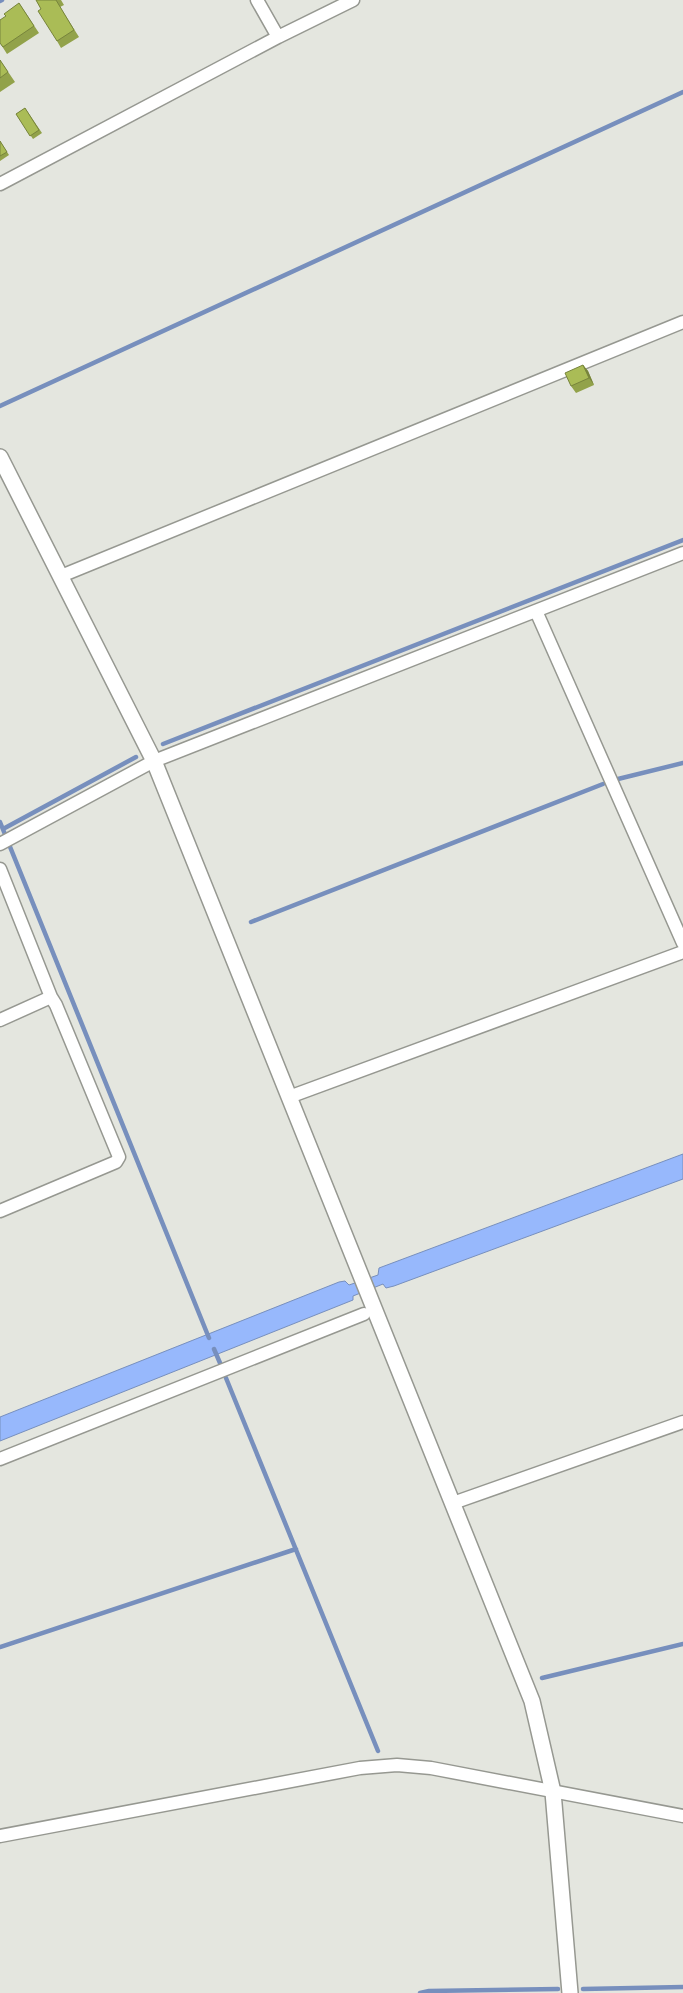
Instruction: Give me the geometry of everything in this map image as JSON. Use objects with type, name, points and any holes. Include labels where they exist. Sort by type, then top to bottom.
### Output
[{"type":"street","points":[[257,0],[278,37]]},
{"type":"street","points":[[0,184],[278,37],[353,0]]},
{"type":"street","points":[[61,576],[683,322]]},
{"type":"street","points":[[0,457],[154,761],[532,1700],[553,1792],[570,1993]]},
{"type":"street","points":[[6,841],[154,761],[683,553]]},
{"type":"street","points":[[536,611],[683,942]]},
{"type":"street","points":[[0,869],[51,997],[119,1157],[116,1162],[0,1211]]},
{"type":"street","points":[[289,1097],[683,952]]},
{"type":"street","points":[[0,1020],[51,997]]},
{"type":"street","points":[[0,1459],[364,1314]]},
{"type":"street","points":[[453,1504],[683,1422]]},
{"type":"street","points":[[0,1836],[360,1768],[397,1765],[431,1768],[683,1816]]},
{"type":"water","points":[[683,1154],[683,1179],[394,1286],[386,1288],[383,1284],[353,1296],[353,1300],[0,1441],[0,1417],[339,1282],[345,1281],[349,1285],[378,1275],[379,1268]]},
{"type":"building","points":[[36,0],[56,0],[74,30],[57,41],[38,11],[41,9]]},
{"type":"building","points":[[19,3],[34,26],[3,47],[0,43],[0,20],[6,16],[4,14]]},
{"type":"building","points":[[0,60],[8,72],[0,78]]},
{"type":"building","points":[[25,108],[39,130],[30,136],[16,114]]},
{"type":"building","points":[[0,141],[7,152],[0,156]]},
{"type":"building","points":[[583,365],[589,378],[571,386],[565,373]]},
{"type":"waterway","points":[[0,406],[683,92]]},
{"type":"waterway","points":[[163,744],[683,540]]},
{"type":"waterway","points":[[3,829],[136,757]]},
{"type":"waterway","points":[[618,779],[683,763]]},
{"type":"waterway","points":[[251,922],[603,784]]},
{"type":"waterway","points":[[0,822],[209,1338]]},
{"type":"waterway","points":[[214,1349],[220,1363]]},
{"type":"waterway","points":[[226,1378],[378,1751]]},
{"type":"waterway","points":[[0,1647],[296,1549]]},
{"type":"waterway","points":[[542,1678],[683,1644]]},
{"type":"waterway","points":[[583,1989],[683,1987]]},
{"type":"waterway","points":[[420,1993],[429,1991],[558,1989]]}]
